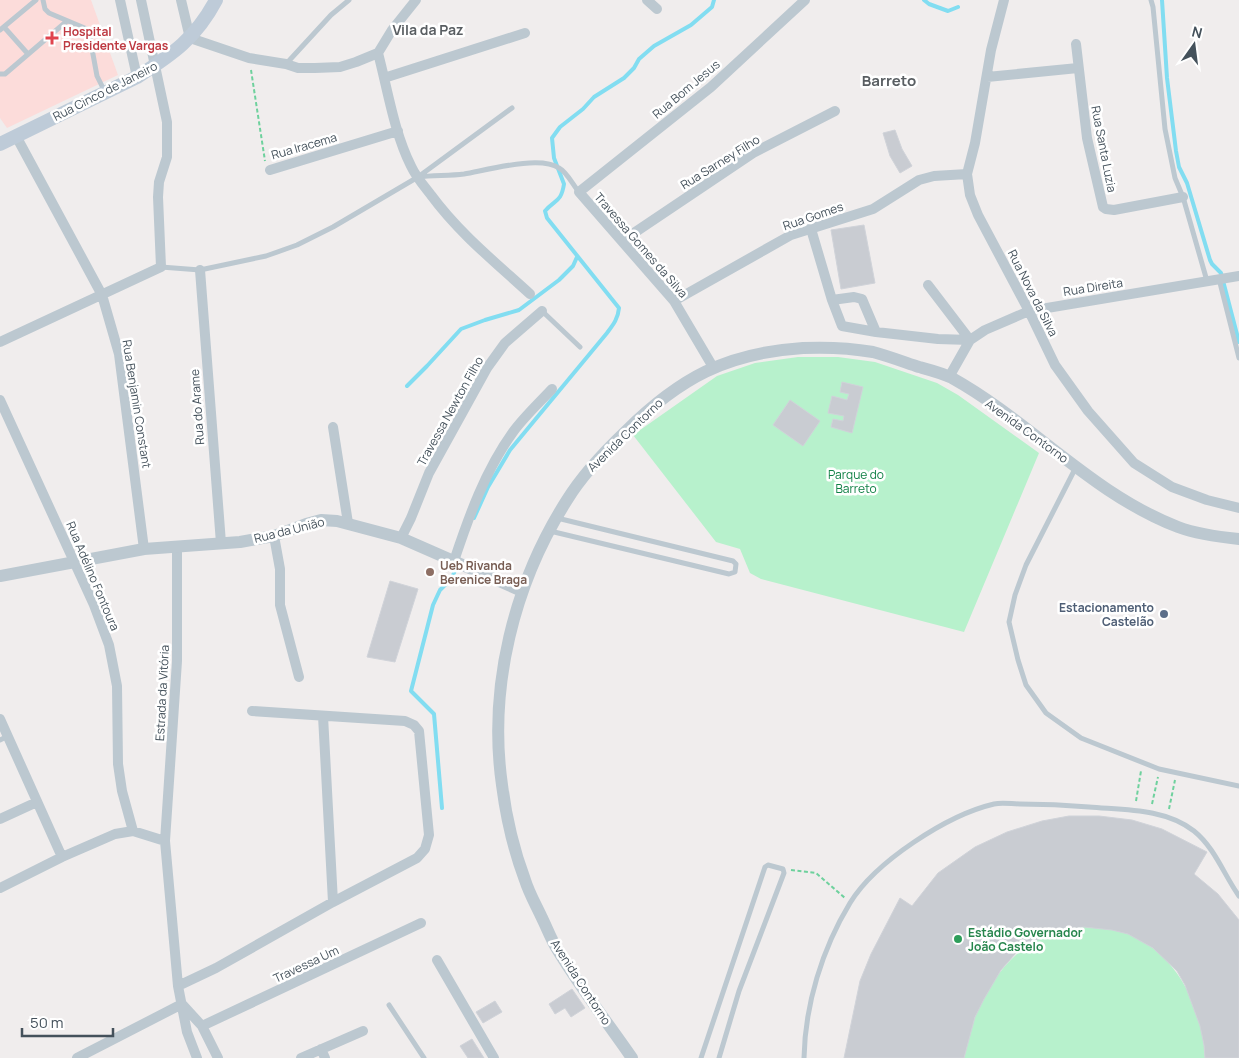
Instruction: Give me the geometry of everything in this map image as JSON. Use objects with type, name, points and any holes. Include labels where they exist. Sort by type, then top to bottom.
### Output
[{"type":"main road","name":"Rua Cinco de Janeiro","points":[[0,144],[137,77],[155,66],[190,38],[216,0]]},
{"type":"street","points":[[120,0],[137,77]]},
{"type":"street","points":[[0,342],[160,267],[158,197],[159,182],[167,157],[167,122],[141,0]]},
{"type":"street","points":[[181,0],[190,38],[249,58],[286,64],[298,68],[340,66],[378,53],[392,30],[416,0]]},
{"type":"street","points":[[647,0],[657,9]]},
{"type":"street","name":"Rua Bom Jesus","points":[[579,192],[711,87],[805,0]]},
{"type":"street","name":"Rua Nova da Silva","points":[[1004,0],[991,50],[975,144],[967,174],[970,195],[978,215],[1030,311],[1055,365],[1088,411],[1134,463],[1172,488],[1239,508]]},
{"type":"street","points":[[384,78],[525,33]]},
{"type":"street","name":"Rua Santa Luzia","points":[[1076,44],[1087,138],[1103,207],[1114,210],[1183,197]]},
{"type":"street","points":[[378,53],[398,131],[408,159],[418,177],[444,214],[530,294]]},
{"type":"street","points":[[987,77],[1078,68]]},
{"type":"street","name":"Rua Sarney Filho","points":[[622,241],[753,154],[835,111]]},
{"type":"street","name":"Rua Iracema","points":[[270,170],[398,131]]},
{"type":"street","name":"Rua Benjamin Constant","points":[[16,136],[102,295],[119,354],[144,549]]},
{"type":"street","name":"Rua Gomes","points":[[674,301],[790,235],[873,209],[919,180],[934,176],[967,174]]},
{"type":"street","name":"Travessa Gomes da Silva","points":[[579,192],[674,301],[714,367]]},
{"type":"street","points":[[811,229],[832,300],[842,326],[938,339],[970,340]]},
{"type":"street","name":"Rua do Arame","points":[[200,270],[221,543]]},
{"type":"street","name":"Rua Direita","points":[[970,340],[986,330],[1030,311],[1207,280],[1235,277]]},
{"type":"street","points":[[928,285],[970,340]]},
{"type":"street","points":[[832,300],[854,297],[862,299],[876,332]]},
{"type":"street","name":"Travessa Newton Filho","points":[[401,538],[429,473],[487,368],[505,343],[542,311]]},
{"type":"street","points":[[950,377],[970,340]]},
{"type":"street","name":"Avenida Contorno","points":[[632,1058],[556,948],[525,881],[507,815],[502,784],[499,753],[500,697],[504,657],[522,591],[550,531],[567,500],[590,468],[653,405],[681,385],[714,367],[748,356],[770,351],[821,347],[874,352],[950,377],[1011,417],[1114,494],[1144,512],[1181,528],[1214,536],[1239,539]]},
{"type":"street","points":[[458,563],[471,512],[488,472],[513,431],[552,389]]},
{"type":"street","name":"Rua Adélino Fontoura","points":[[0,400],[97,613],[109,645],[117,686],[118,764],[122,791],[133,831]]},
{"type":"street","points":[[333,427],[348,523]]},
{"type":"street","name":"Rua da União","points":[[0,576],[144,549],[221,543],[274,536],[321,520],[336,520],[401,538],[522,591]]},
{"type":"street","points":[[274,536],[280,569],[280,605],[299,677]]},
{"type":"street","name":"Estrada da Vitória","points":[[177,547],[177,661],[165,841],[178,986],[186,1032],[197,1058]]},
{"type":"street","points":[[178,986],[216,968],[422,854],[428,843],[428,810],[419,731],[414,725],[405,721],[252,711]]},
{"type":"street","points":[[323,716],[333,902]]},
{"type":"street","points":[[0,719],[4,738],[37,802],[62,857]]},
{"type":"street","points":[[0,818],[37,802]]},
{"type":"street","points":[[0,888],[62,857],[115,834],[133,831],[165,841]]},
{"type":"street","name":"Travessa Um","points":[[202,1026],[421,923]]},
{"type":"street","points":[[437,960],[494,1058]]},
{"type":"street","points":[[77,1058],[182,1004]]},
{"type":"street","name":"Estrada da Vitória","points":[[182,1004],[202,1026],[218,1058]]},
{"type":"street","points":[[301,1058],[323,1054],[363,1031]]},
{"type":"lane","points":[[28,54],[2,28],[36,0]]},
{"type":"lane","points":[[43,0],[47,11],[54,16],[83,27],[89,33],[97,76],[105,92]]},
{"type":"lane","points":[[286,64],[331,15],[349,0]]},
{"type":"lane","points":[[1151,0],[1165,129],[1175,178],[1183,197],[1207,280]]},
{"type":"lane","points":[[0,74],[6,74],[67,21]]},
{"type":"lane","points":[[160,267],[200,270],[266,256],[297,245],[333,227],[418,177],[512,108]]},
{"type":"lane","points":[[418,177],[440,174],[450,175],[499,166],[543,162],[560,168],[579,192]]},
{"type":"lane","points":[[1219,279],[1239,358]]},
{"type":"lane","points":[[542,311],[580,347]]},
{"type":"lane","points":[[1077,467],[1026,565],[1015,595],[1009,622],[1026,685],[1046,713],[1081,738],[1159,769],[1239,786]]},
{"type":"lane","points":[[550,531],[729,574],[735,572],[736,569],[736,564],[733,561],[557,518]]},
{"type":"lane","points":[[804,1058],[804,1041],[812,996],[828,946],[850,902],[878,872],[933,828],[969,811],[996,804],[1047,804],[1134,811],[1168,817],[1193,831],[1208,845],[1239,896]]},
{"type":"lane","points":[[701,1058],[765,867],[768,865],[783,869],[784,873],[739,991],[719,1058]]},
{"type":"lane","points":[[389,1005],[424,1058]]},
{"type":"path","name":"Rua Iracema","points":[[249,58],[262,131],[265,165],[270,170]]},
{"type":"path","points":[[1134,811],[1143,763]]},
{"type":"path","points":[[1150,814],[1159,769]]},
{"type":"path","points":[[1168,817],[1177,773]]},
{"type":"path","points":[[783,869],[816,874],[850,902]]},
{"type":"shaded area","name":"Hospital Presidente Vargas","points":[[0,0],[91,0],[118,75],[7,128],[0,118]]},
{"type":"green space","name":"Parque do Barreto","points":[[798,357],[838,357],[875,362],[937,383],[958,395],[1039,453],[964,632],[761,579],[750,573],[740,549],[716,542],[633,435],[717,376],[755,363]]},
{"type":"green space","points":[[1084,927],[1129,934],[1146,943],[1174,969],[1193,1002],[1199,1020],[1205,1058],[964,1058],[975,1017],[981,1003],[989,988],[1008,963],[1032,942],[1046,935],[1064,928]]},
{"type":"building","points":[[895,130],[902,149],[912,166],[900,173],[890,156],[883,133]]},
{"type":"building","points":[[864,225],[875,283],[841,289],[831,230]]},
{"type":"building","points":[[842,382],[863,387],[852,433],[831,427],[833,419],[843,421],[844,416],[828,413],[832,396],[847,400],[849,394],[840,392]]},
{"type":"building","points":[[790,400],[820,421],[803,446],[773,425]]},
{"type":"building","points":[[390,581],[418,589],[395,662],[367,657]]},
{"type":"building","name":"Estádio Governador João Castelo","points":[[1069,816],[1099,816],[1132,820],[1162,829],[1207,852],[1194,874],[1218,894],[1239,920],[1239,1058],[1205,1058],[1200,1026],[1185,985],[1177,971],[1153,948],[1128,934],[1084,927],[1061,929],[1028,944],[1016,953],[1001,970],[975,1017],[964,1058],[844,1058],[860,981],[871,954],[900,898],[912,906],[938,873],[975,847],[1007,832],[1042,821]]},
{"type":"building","points":[[572,989],[585,1008],[571,1017],[565,1008],[555,1014],[549,1004]]},
{"type":"building","points":[[495,1001],[502,1012],[483,1023],[476,1012]]},
{"type":"building","points":[[472,1039],[484,1058],[468,1058],[460,1046]]},
{"type":"waterway","points":[[474,518],[488,487],[510,450],[607,333],[615,322],[619,308],[547,218],[545,211],[559,198],[564,184],[554,158],[552,138],[560,127],[583,109],[594,97],[624,78],[634,68],[639,59],[654,46],[691,25],[712,7],[714,0]]},
{"type":"waterway","points":[[924,0],[929,4],[948,11],[958,7]]},
{"type":"waterway","points":[[1162,0],[1167,78],[1179,167],[1187,183],[1210,260],[1221,273],[1239,342]]},
{"type":"waterway","points":[[407,386],[461,329],[519,310],[559,280],[573,266],[577,257]]},
{"type":"waterway","points":[[442,808],[434,714],[411,691],[433,605],[440,590],[452,578],[457,565]]},
{"type":"place","name":"Hospital Presidente Vargas","points":[[52,38]]},
{"type":"place","name":"Ueb Rivanda Berenice Braga","points":[[430,572]]},
{"type":"place","name":"Estacionamento Castelão","points":[[1164,614]]},
{"type":"place","name":"Estádio Governador João Castelo","points":[[958,939]]},
{"type":"district","name":"Vila da Paz","points":[[428,29]]},
{"type":"district","name":"Barreto","points":[[889,80]]}]
